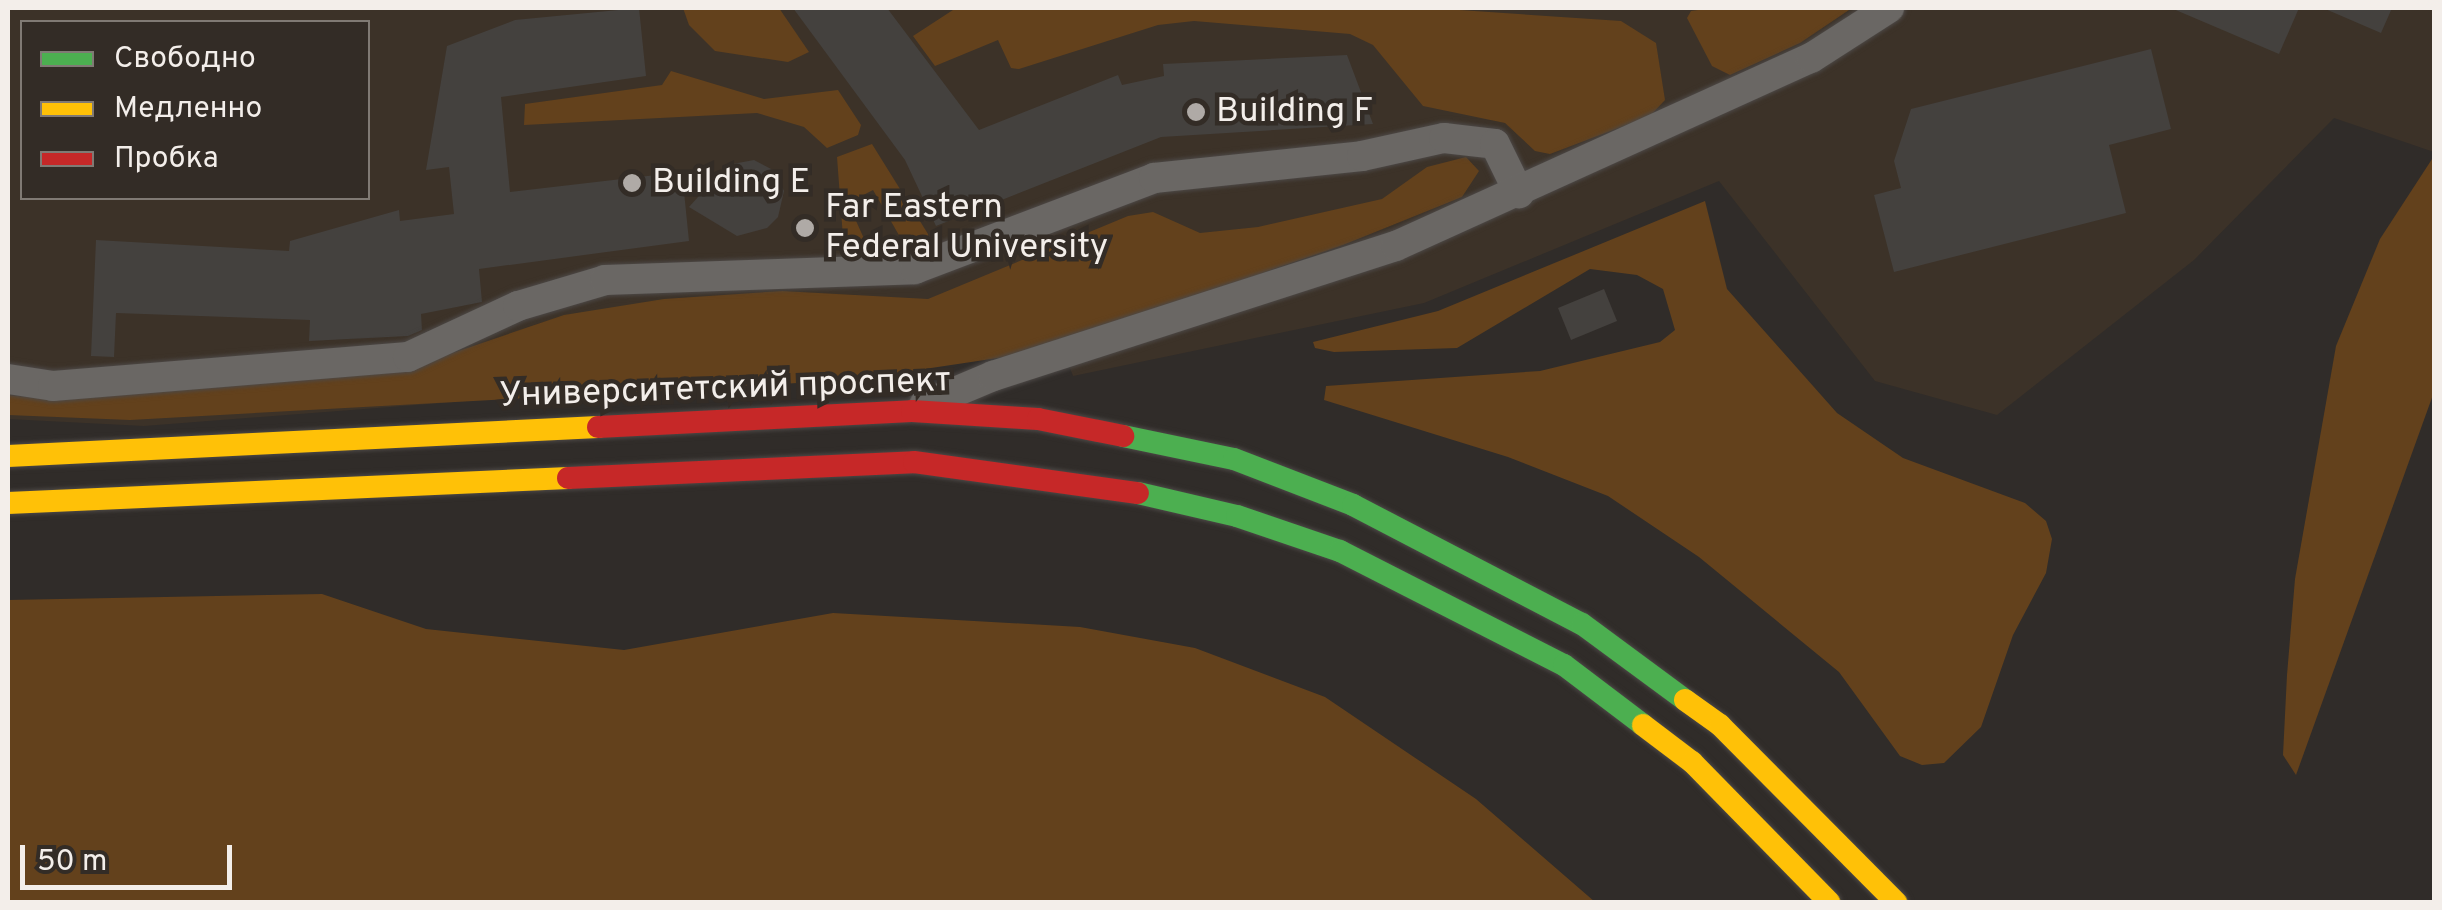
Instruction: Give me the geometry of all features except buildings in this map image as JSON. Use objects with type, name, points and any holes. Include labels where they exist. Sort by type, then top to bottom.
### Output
[{"type":"main road","name":"Университетский проспект","points":[[8,456],[912,410],[1038,418],[1234,459],[1353,505],[1479,566],[1658,675],[1800,800],[1896,902]]},
{"type":"main road","points":[[8,503],[178,500],[914,462],[1092,482],[1237,516],[1340,551],[1564,665],[1692,762],[1829,902]]},
{"type":"street","points":[[912,410],[993,376],[1396,246],[1811,58],[1888,8]]},
{"type":"street","points":[[8,379],[53,386],[408,357],[518,306],[605,280],[915,269],[1154,178],[1362,156],[1444,138],[1495,144],[1519,193]]},
{"type":"shaded area","name":"Far Eastern Federal University","points":[[8,8],[2434,8],[2434,152],[2334,118],[2194,260],[1997,415],[1875,381],[1719,181],[1424,303],[1073,376],[1056,329],[609,390],[144,426],[8,419]]},
{"type":"shaded area","points":[[683,8],[779,8],[809,52],[788,62],[715,51],[689,25]]},
{"type":"shaded area","points":[[956,8],[1430,8],[1621,21],[1656,43],[1665,100],[1650,116],[1550,154],[1535,151],[1505,123],[1423,106],[1373,45],[1350,34],[1194,21],[1158,25],[1019,69],[1011,68],[998,40],[935,66],[913,36]]},
{"type":"shaded area","points":[[1852,8],[1800,43],[1730,75],[1712,66],[1687,18],[1691,11]]},
{"type":"shaded area","points":[[671,71],[764,99],[838,90],[861,125],[858,135],[827,148],[804,127],[757,113],[524,125],[525,104],[662,85]]},
{"type":"shaded area","points":[[872,144],[928,234],[929,249],[919,253],[900,237],[873,190],[848,203],[866,243],[857,252],[844,251],[837,157]]},
{"type":"shaded area","points":[[2434,156],[2434,392],[2296,775],[2283,755],[2295,579],[2336,346],[2380,239]]},
{"type":"shaded area","points":[[1466,157],[1479,171],[1462,197],[1343,245],[1032,353],[851,380],[130,420],[8,415],[8,395],[47,399],[420,364],[564,315],[664,299],[782,291],[928,299],[1128,216],[1153,212],[1200,233],[1258,227],[1382,199],[1427,167]]},
{"type":"shaded area","points":[[1705,201],[1727,289],[1837,413],[1903,458],[2025,503],[2046,521],[2052,539],[2046,573],[2013,635],[1981,727],[1944,763],[1922,765],[1900,756],[1839,672],[1699,557],[1608,496],[1508,457],[1324,400],[1326,386],[1540,371],[1660,342],[1675,330],[1663,289],[1637,275],[1590,269],[1457,348],[1334,352],[1315,348],[1313,342],[1438,311]]},
{"type":"shaded area","points":[[322,594],[426,629],[624,650],[833,613],[1080,627],[1195,648],[1325,697],[1476,799],[1595,902],[8,902],[8,600]]},
{"type":"traffic: fast","points":[[1123,436],[1234,459],[1353,505],[1582,624],[1685,700]]},
{"type":"traffic: fast","points":[[1138,493],[1237,516],[1340,551],[1564,665],[1643,725]]},
{"type":"traffic: slow","points":[[8,456],[598,427]]},
{"type":"traffic: slow","points":[[8,503],[568,478]]},
{"type":"traffic: slow","points":[[1685,700],[1720,725],[1896,902]]},
{"type":"traffic: slow","points":[[1643,725],[1692,762],[1829,902]]},
{"type":"traffic: jam","points":[[598,427],[912,411],[1038,419],[1123,436]]},
{"type":"traffic: jam","points":[[568,478],[914,462],[1138,493]]},
{"type":"place","name":"Building F","points":[[1196,112]]},
{"type":"place","name":"Building E","points":[[632,183]]},
{"type":"place","name":"Far Eastern Federal University","points":[[805,228]]}]
